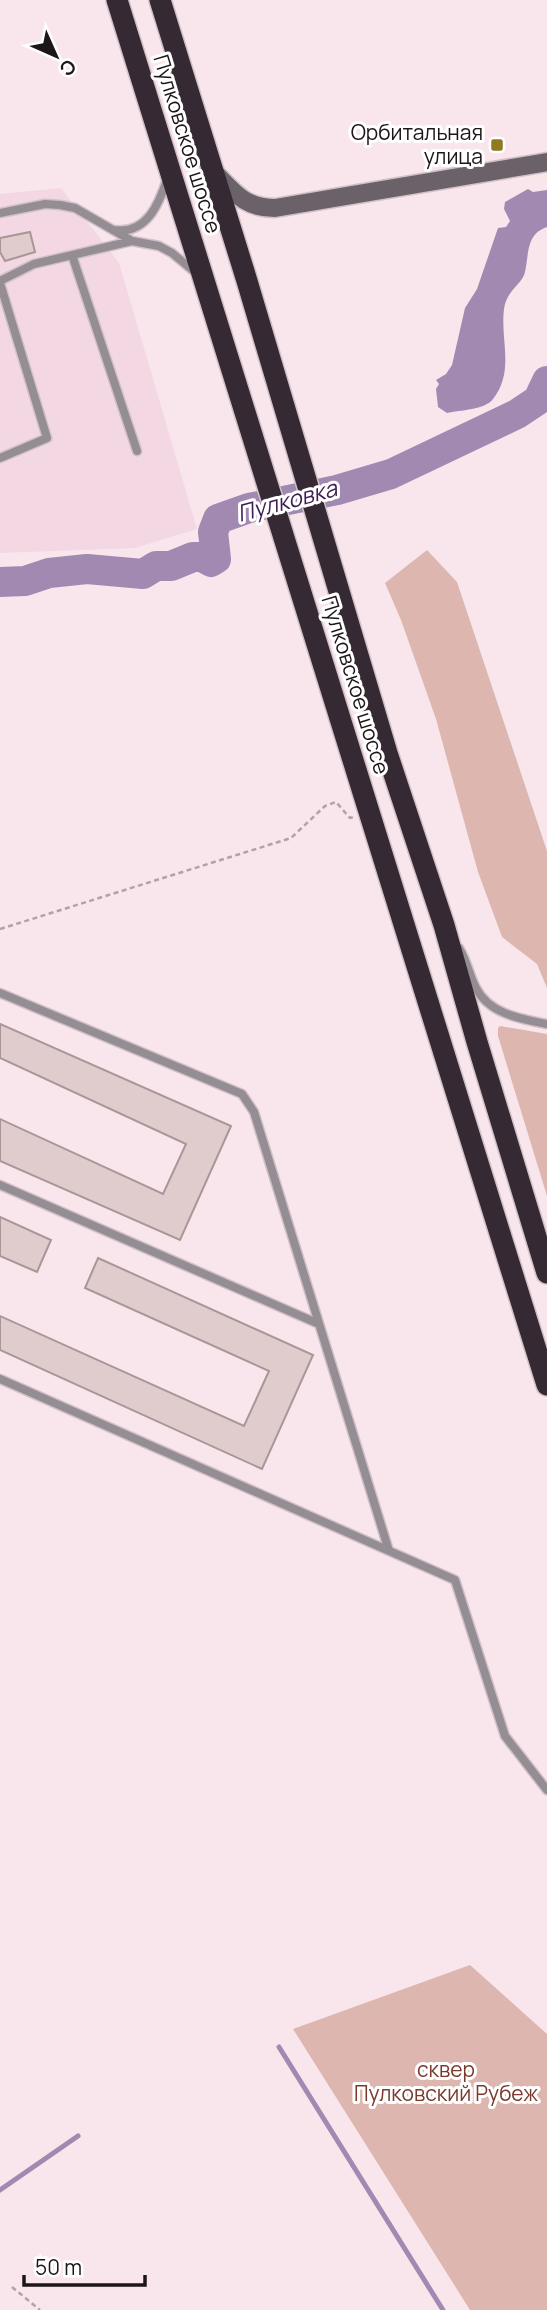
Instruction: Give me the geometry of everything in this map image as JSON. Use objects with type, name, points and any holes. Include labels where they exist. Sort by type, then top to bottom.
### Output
[{"type":"highway","name":"Пулковское шоссе","points":[[117,0],[547,1385]]},
{"type":"highway","name":"Пулковское шоссе","points":[[160,0],[387,753],[444,925],[547,1273]]},
{"type":"street","points":[[213,171],[248,203],[259,208],[275,208],[547,162]]},
{"type":"lane","points":[[125,241],[158,206],[170,170]]},
{"type":"lane","points":[[0,213],[45,204],[75,208],[125,241]]},
{"type":"lane","points":[[106,229],[121,231],[138,227]]},
{"type":"lane","points":[[0,458],[47,438],[0,282],[34,264],[125,241],[159,246],[172,253],[204,280]]},
{"type":"lane","points":[[72,255],[137,452]]},
{"type":"lane","points":[[444,925],[468,963],[476,988],[488,1005],[505,1014],[547,1024]]},
{"type":"lane","points":[[0,993],[242,1094],[254,1112],[389,1552]]},
{"type":"lane","points":[[0,1185],[319,1324]]},
{"type":"lane","points":[[0,1379],[455,1580],[505,1736],[547,1790]]},
{"type":"path","points":[[0,929],[291,838],[325,806],[336,802],[350,818],[369,812]]},
{"type":"path","points":[[12,2287],[40,2310]]},
{"type":"shaded area","points":[[61,188],[119,263],[197,529],[135,548],[0,553],[0,194]]},
{"type":"shaded area","points":[[528,189],[533,192],[547,190],[547,227],[535,234],[523,277],[506,302],[503,321],[505,366],[500,388],[489,403],[447,413],[438,407],[436,389],[439,384],[436,380],[446,374],[452,365],[465,308],[477,289],[498,228],[506,227],[510,221],[504,209],[505,202]]},
{"type":"green space","points":[[427,550],[457,582],[547,851],[547,988],[537,964],[502,937],[478,872],[436,719],[385,583]]},
{"type":"green space","points":[[500,1026],[547,1034],[547,1196],[498,1036]]},
{"type":"green space","name":"сквер Пулковский Рубеж","points":[[470,1965],[547,2034],[547,2310],[470,2310],[293,2029]]},
{"type":"building","points":[[30,232],[35,252],[5,261],[0,252],[0,238]]},
{"type":"building","points":[[0,1024],[231,1126],[180,1240],[0,1161],[0,1119],[163,1194],[186,1144],[0,1058]]},
{"type":"building","points":[[0,1217],[51,1240],[37,1272],[0,1256]]},
{"type":"building","points":[[98,1258],[313,1355],[262,1469],[0,1350],[0,1316],[244,1426],[269,1371],[85,1288]]},
{"type":"waterway","name":"Пулковка","points":[[0,582],[25,581],[49,573],[87,569],[143,574],[156,566],[171,566],[193,557],[202,557],[211,562],[216,559],[213,532],[218,519],[249,508],[337,490],[391,474],[517,414],[538,400],[547,381]]},
{"type":"waterway","points":[[279,2047],[443,2310]]},
{"type":"waterway","points":[[0,2190],[78,2136]]},
{"type":"place","name":"Орбитальная улица","points":[[497,145]]}]
